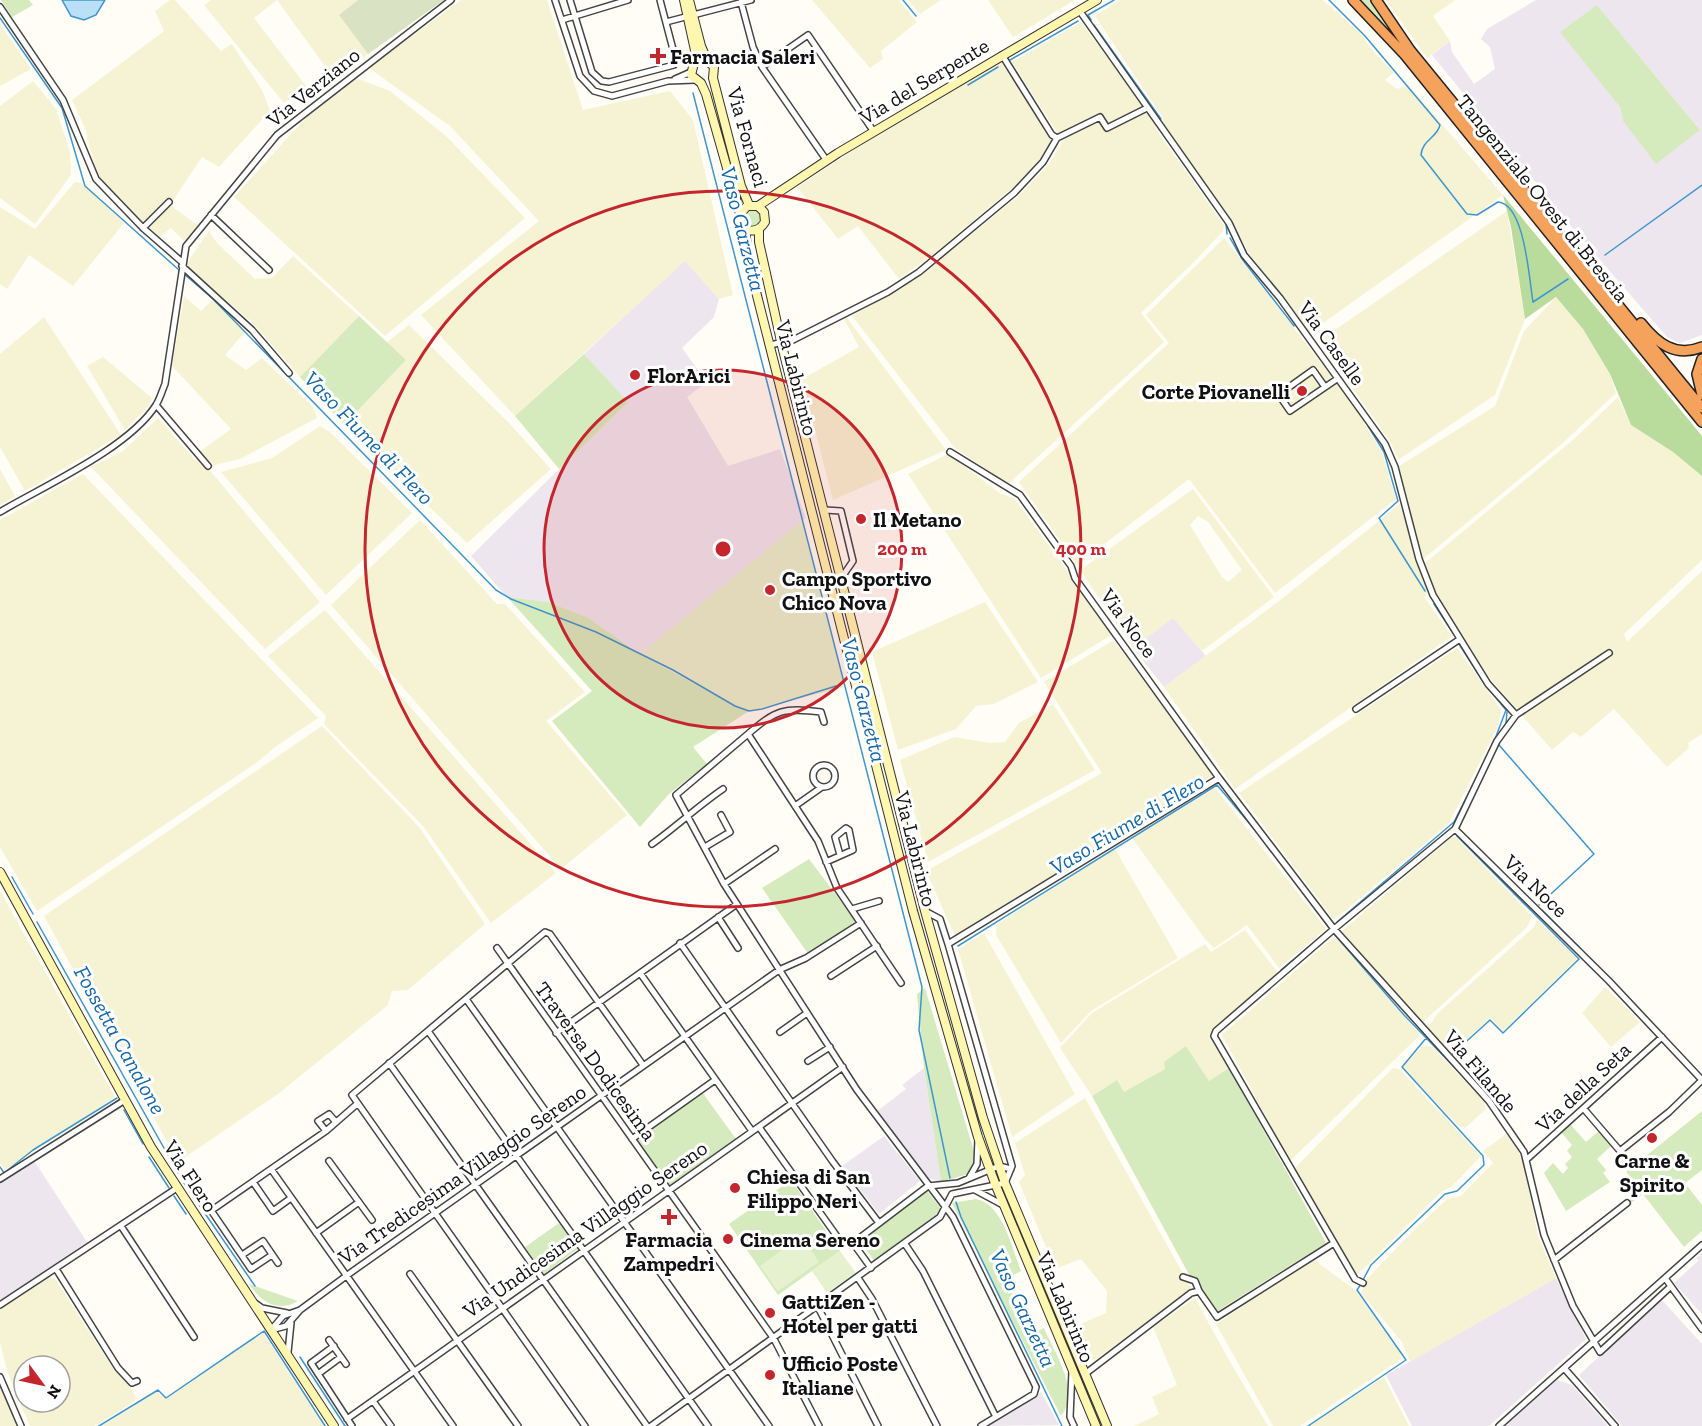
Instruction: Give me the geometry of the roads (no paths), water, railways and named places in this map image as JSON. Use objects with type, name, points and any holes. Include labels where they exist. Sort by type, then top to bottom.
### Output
[{"type":"highway","name":"Tangenziale Ovest di Brescia","points":[[1353,0],[1405,55],[1702,422]]},
{"type":"highway","name":"Tangenziale Ovest di Brescia","points":[[1376,0],[1410,50],[1702,408]]},
{"type":"highway","points":[[1605,289],[1668,348],[1688,352],[1702,347]]},
{"type":"highway","points":[[1702,359],[1697,374],[1702,395]]},
{"type":"street","name":"Via Verziano","points":[[0,512],[124,439],[142,423],[156,405],[165,384],[171,357],[186,246],[277,135],[451,0]]},
{"type":"street","points":[[555,0],[583,82],[603,95],[630,92],[690,72]]},
{"type":"street","points":[[570,0],[592,72],[596,77],[609,82],[674,65],[675,57],[660,0]]},
{"type":"street","points":[[562,20],[628,0]]},
{"type":"street","name":"Via Fornaci","points":[[684,0],[706,60],[714,67],[713,78],[741,186],[749,205],[761,209],[765,222],[759,229]]},
{"type":"street","name":"Via Fornaci","points":[[689,0],[696,55],[690,72],[698,82],[740,214],[740,223],[745,229]]},
{"type":"street","points":[[666,22],[751,0]]},
{"type":"street","name":"Via del Serpente","points":[[761,209],[827,161],[1096,0]]},
{"type":"street","points":[[741,2],[753,47],[762,67],[827,161]]},
{"type":"street","points":[[0,7],[63,100],[96,179],[143,228],[245,322],[289,373]]},
{"type":"street","name":"Via Caselle","points":[[1079,10],[1229,223],[1244,255],[1280,298],[1381,437],[1390,454],[1419,559],[1433,595],[1488,684],[1516,715]]},
{"type":"street","points":[[762,67],[808,35],[874,132]]},
{"type":"street","points":[[1002,55],[1052,135],[1057,138]]},
{"type":"street","points":[[694,62],[706,60]]},
{"type":"street","points":[[626,78],[630,92]]},
{"type":"street","name":"Via Fornaci","points":[[698,82],[713,78]]},
{"type":"street","points":[[668,81],[698,82]]},
{"type":"street","points":[[770,345],[820,327],[888,292],[919,273],[1014,193],[1043,162],[1057,138],[1100,117],[1107,128],[1147,108]]},
{"type":"street","points":[[143,228],[169,202]]},
{"type":"street","name":"Via Fornaci","points":[[740,214],[749,205]]},
{"type":"street","points":[[211,214],[269,270]]},
{"type":"street","points":[[745,229],[752,231],[759,229]]},
{"type":"street","name":"Via Labirinto","points":[[745,229],[749,264],[913,911],[978,1137],[996,1186],[1096,1426]]},
{"type":"street","name":"Via Labirinto","points":[[759,229],[759,242],[808,447],[925,911],[983,1118],[1005,1183],[1107,1426]]},
{"type":"street","points":[[1325,387],[1313,370],[1285,390],[1281,398],[1290,411],[1337,379]]},
{"type":"street","points":[[156,405],[208,465]]},
{"type":"street","points":[[796,449],[808,447]]},
{"type":"street","name":"Via Noce","points":[[950,452],[1020,495],[1071,566],[1075,578],[1219,778],[1334,929]]},
{"type":"street","points":[[825,510],[841,511],[853,561],[842,577]]},
{"type":"street","points":[[1356,709],[1460,639]]},
{"type":"street","points":[[1363,1283],[1355,1279],[1214,1036],[1216,1031],[1334,929],[1455,829],[1497,741],[1516,715],[1609,652]]},
{"type":"street","points":[[824,722],[821,712],[782,710],[775,712],[676,795],[724,884],[865,1102],[953,1217],[1036,1387],[1034,1394],[981,1426]]},
{"type":"street","points":[[748,734],[818,841],[837,888],[901,983]]},
{"type":"street","points":[[795,806],[822,787],[831,784],[834,779],[833,771],[826,766],[818,768],[813,776],[815,782],[822,787]]},
{"type":"street","points":[[948,944],[1219,778]]},
{"type":"street","points":[[652,844],[723,789]]},
{"type":"street","points":[[705,847],[730,832],[721,815]]},
{"type":"street","points":[[826,862],[840,855],[854,848],[849,830],[846,828],[836,837],[840,855]]},
{"type":"street","name":"Via Noce","points":[[1455,829],[1662,1037],[1700,1079]]},
{"type":"street","points":[[724,884],[776,849]]},
{"type":"street","name":"Via Flero","points":[[0,872],[125,1100],[177,1188],[334,1426]]},
{"type":"street","points":[[852,909],[879,901]]},
{"type":"street","points":[[556,1033],[737,904]]},
{"type":"street","name":"Via Labirinto","points":[[925,911],[940,919],[1011,1169]]},
{"type":"street","points":[[718,917],[738,948]]},
{"type":"street","name":"Via Tredicesima Villaggio Sereno","points":[[271,1330],[283,1328],[300,1310],[346,1276],[779,970],[806,958],[861,923]]},
{"type":"street","name":"Via Filande","points":[[1334,929],[1489,1101],[1524,1152],[1536,1194],[1540,1223],[1573,1306],[1593,1343]]},
{"type":"street","points":[[585,1426],[352,1095],[546,932],[550,934],[643,1065]]},
{"type":"street","points":[[680,944],[832,1162],[879,1223]]},
{"type":"street","points":[[831,976],[877,946]]},
{"type":"street","name":"Traversa Dodicesima","points":[[497,948],[774,1339],[819,1426]]},
{"type":"street","points":[[640,973],[752,1131]]},
{"type":"street","points":[[466,999],[770,1426]]},
{"type":"street","points":[[780,1032],[807,1013]]},
{"type":"street","points":[[428,1031],[708,1426]]},
{"type":"street","name":"Via della Seta","points":[[1526,1160],[1662,1037]]},
{"type":"street","points":[[808,1061],[830,1047]]},
{"type":"street","points":[[389,1063],[649,1426],[689,1400],[905,1244],[940,1217],[952,1194],[1005,1183],[1011,1169],[999,1166],[958,1184],[928,1186],[853,1243],[841,1242],[759,1127]]},
{"type":"street","name":"Via Undicesima Villaggio Sereno","points":[[347,1419],[843,1067]]},
{"type":"street","points":[[1584,1109],[1620,1151],[1669,1112],[1700,1079],[1702,1071]]},
{"type":"street","points":[[632,1138],[715,1080]]},
{"type":"street","points":[[0,1179],[125,1100]]},
{"type":"street","points":[[212,1210],[326,1131],[357,1104]]},
{"type":"street","points":[[326,1131],[318,1121],[329,1114],[335,1121]]},
{"type":"street","points":[[968,1180],[976,1164],[978,1137]]},
{"type":"street","points":[[329,1161],[372,1220]]},
{"type":"street","points":[[271,1169],[453,1426]]},
{"type":"street","name":"Via Flero","points":[[192,1181],[242,1256]]},
{"type":"street","points":[[253,1182],[273,1211],[291,1198]]},
{"type":"street","points":[[0,1305],[177,1188]]},
{"type":"street","points":[[975,1190],[1004,1205]]},
{"type":"street","points":[[316,1233],[359,1202]]},
{"type":"street","points":[[1554,1260],[1627,1203]]},
{"type":"street","points":[[121,1226],[194,1337]]},
{"type":"street","points":[[272,1255],[251,1269],[242,1256],[263,1241],[278,1263]]},
{"type":"street","points":[[853,1243],[871,1268]]},
{"type":"street","points":[[1183,1277],[1195,1281],[1199,1291],[1217,1317],[1334,1243]]},
{"type":"street","points":[[905,1244],[923,1271],[996,1417]]},
{"type":"street","points":[[1498,1426],[1702,1245]]},
{"type":"street","points":[[56,1269],[118,1368],[132,1383],[137,1382]]},
{"type":"street","points":[[410,1274],[518,1426]]},
{"type":"street","points":[[858,1278],[872,1299],[937,1426]]},
{"type":"street","points":[[1665,1278],[1669,1288],[1702,1329]]},
{"type":"street","points":[[1593,1343],[1600,1352],[1669,1288]]},
{"type":"street","points":[[1085,1374],[1191,1293],[1199,1291]]},
{"type":"street","name":"Via Tredicesima Villaggio Sereno","points":[[250,1299],[262,1308],[287,1313],[300,1310]]},
{"type":"street","points":[[818,1307],[878,1426]]},
{"type":"street","points":[[271,1330],[274,1324],[287,1313]]},
{"type":"street","points":[[288,1357],[287,1340],[292,1320]]},
{"type":"street","points":[[329,1340],[346,1364]]},
{"type":"street","points":[[334,1346],[311,1363],[352,1426]]},
{"type":"street","points":[[318,1374],[341,1357]]},
{"type":"street","points":[[1564,1368],[1615,1426]]},
{"type":"street","points":[[1072,1369],[1070,1417],[1074,1426]]},
{"type":"street","points":[[0,1377],[21,1426]]},
{"type":"street","points":[[373,1401],[391,1426]]},
{"type":"water","points":[[62,0],[105,0],[96,15],[84,20],[71,16]]},
{"type":"waterway","points":[[903,0],[916,16]]},
{"type":"waterway","points":[[1091,20],[1088,15],[1114,0]]},
{"type":"waterway","points":[[1329,0],[1365,36],[1440,125],[1424,146],[1421,155],[1467,214],[1477,215],[1498,202],[1507,206],[1514,215],[1524,244],[1533,302],[1568,279]]},
{"type":"waterway","name":"Vaso Fiume di Flero","points":[[0,18],[62,108],[85,186],[179,270]]},
{"type":"waterway","points":[[1010,60],[1078,21]]},
{"type":"waterway","points":[[1094,25],[1161,119]]},
{"type":"waterway","points":[[968,85],[998,67]]},
{"type":"waterway","name":"Vaso Garzetta","points":[[693,93],[922,987],[919,1030],[950,1178]]},
{"type":"waterway","points":[[1158,127],[1217,210]]},
{"type":"waterway","points":[[1605,255],[1702,185]]},
{"type":"waterway","points":[[1226,224],[1227,234]]},
{"type":"waterway","points":[[1230,238],[1242,259],[1294,326]]},
{"type":"waterway","name":"Vaso Fiume di Flero","points":[[183,273],[213,299],[496,590],[511,599],[596,632],[673,670],[735,706],[749,711],[836,686]]},
{"type":"waterway","points":[[1368,426],[1384,452],[1398,501],[1379,518],[1425,591]]},
{"type":"waterway","points":[[1434,604],[1453,633]]},
{"type":"waterway","points":[[1459,644],[1484,683]]},
{"type":"waterway","points":[[1489,689],[1506,710],[1495,739]]},
{"type":"waterway","points":[[1506,723],[1507,712]]},
{"type":"waterway","points":[[1499,745],[1594,854],[1539,905]]},
{"type":"waterway","points":[[1337,922],[1454,822],[1487,757]]},
{"type":"waterway","name":"Vaso Fiume di Flero","points":[[958,946],[1217,785],[1255,830]]},
{"type":"waterway","points":[[1447,1059],[1490,1020],[1503,1033],[1579,959],[1457,836]]},
{"type":"waterway","name":"Fossetta Canalone","points":[[12,877],[33,914]]},
{"type":"waterway","points":[[1281,970],[1330,929],[1306,896]]},
{"type":"waterway","points":[[1542,910],[1578,946]]},
{"type":"waterway","name":"Fossetta Canalone","points":[[37,922],[178,1173]]},
{"type":"waterway","name":"Vaso Fiume di Flero","points":[[1335,935],[1404,1015],[1459,1072]]},
{"type":"waterway","name":"Vaso Fiume di Flero","points":[[1363,1280],[1371,1265],[1445,1194],[1457,1191],[1484,1165],[1483,1156],[1402,1067],[1427,1037]]},
{"type":"waterway","name":"Fossetta Canalone","points":[[0,1167],[4,1173],[33,1150],[117,1098]]},
{"type":"waterway","name":"Fossetta Canalone","points":[[124,1110],[143,1144]]},
{"type":"waterway","name":"Fossetta Canalone","points":[[149,1157],[169,1188]]},
{"type":"waterway","name":"Fossetta Canalone","points":[[184,1183],[255,1286]]},
{"type":"waterway","name":"Fossetta Canalone","points":[[174,1196],[186,1214]]},
{"type":"waterway","name":"Vaso Garzetta","points":[[956,1202],[961,1217],[1062,1426]]},
{"type":"waterway","name":"Vaso Fiume di Flero","points":[[1308,1426],[1406,1360],[1357,1290],[1361,1284]]},
{"type":"waterway","points":[[99,1426],[158,1390],[166,1398],[264,1331],[325,1426]]},
{"type":"waterway","name":"Fossetta Canalone","points":[[300,1357],[345,1426]]},
{"type":"place","name":"Farmacia Saleri","points":[[658,56]]},
{"type":"place","name":"FlorArici","points":[[635,375]]},
{"type":"place","name":"Corte Piovanelli","points":[[1302,391]]},
{"type":"place","name":"Il Metano","points":[[861,519]]},
{"type":"place","name":"Campo Sportivo Chico Nova","points":[[770,590]]},
{"type":"place","name":"Carne & Spirito","points":[[1652,1138]]},
{"type":"place","name":"Chiesa di San Filippo Neri","points":[[735,1188]]},
{"type":"place","name":"Farmacia Zampedri","points":[[669,1217]]},
{"type":"place","name":"Cinema Sereno","points":[[728,1239]]},
{"type":"place","name":"GattiZen - Hotel per gatti","points":[[770,1313]]},
{"type":"place","name":"Ufficio Poste Italiane","points":[[770,1375]]}]
